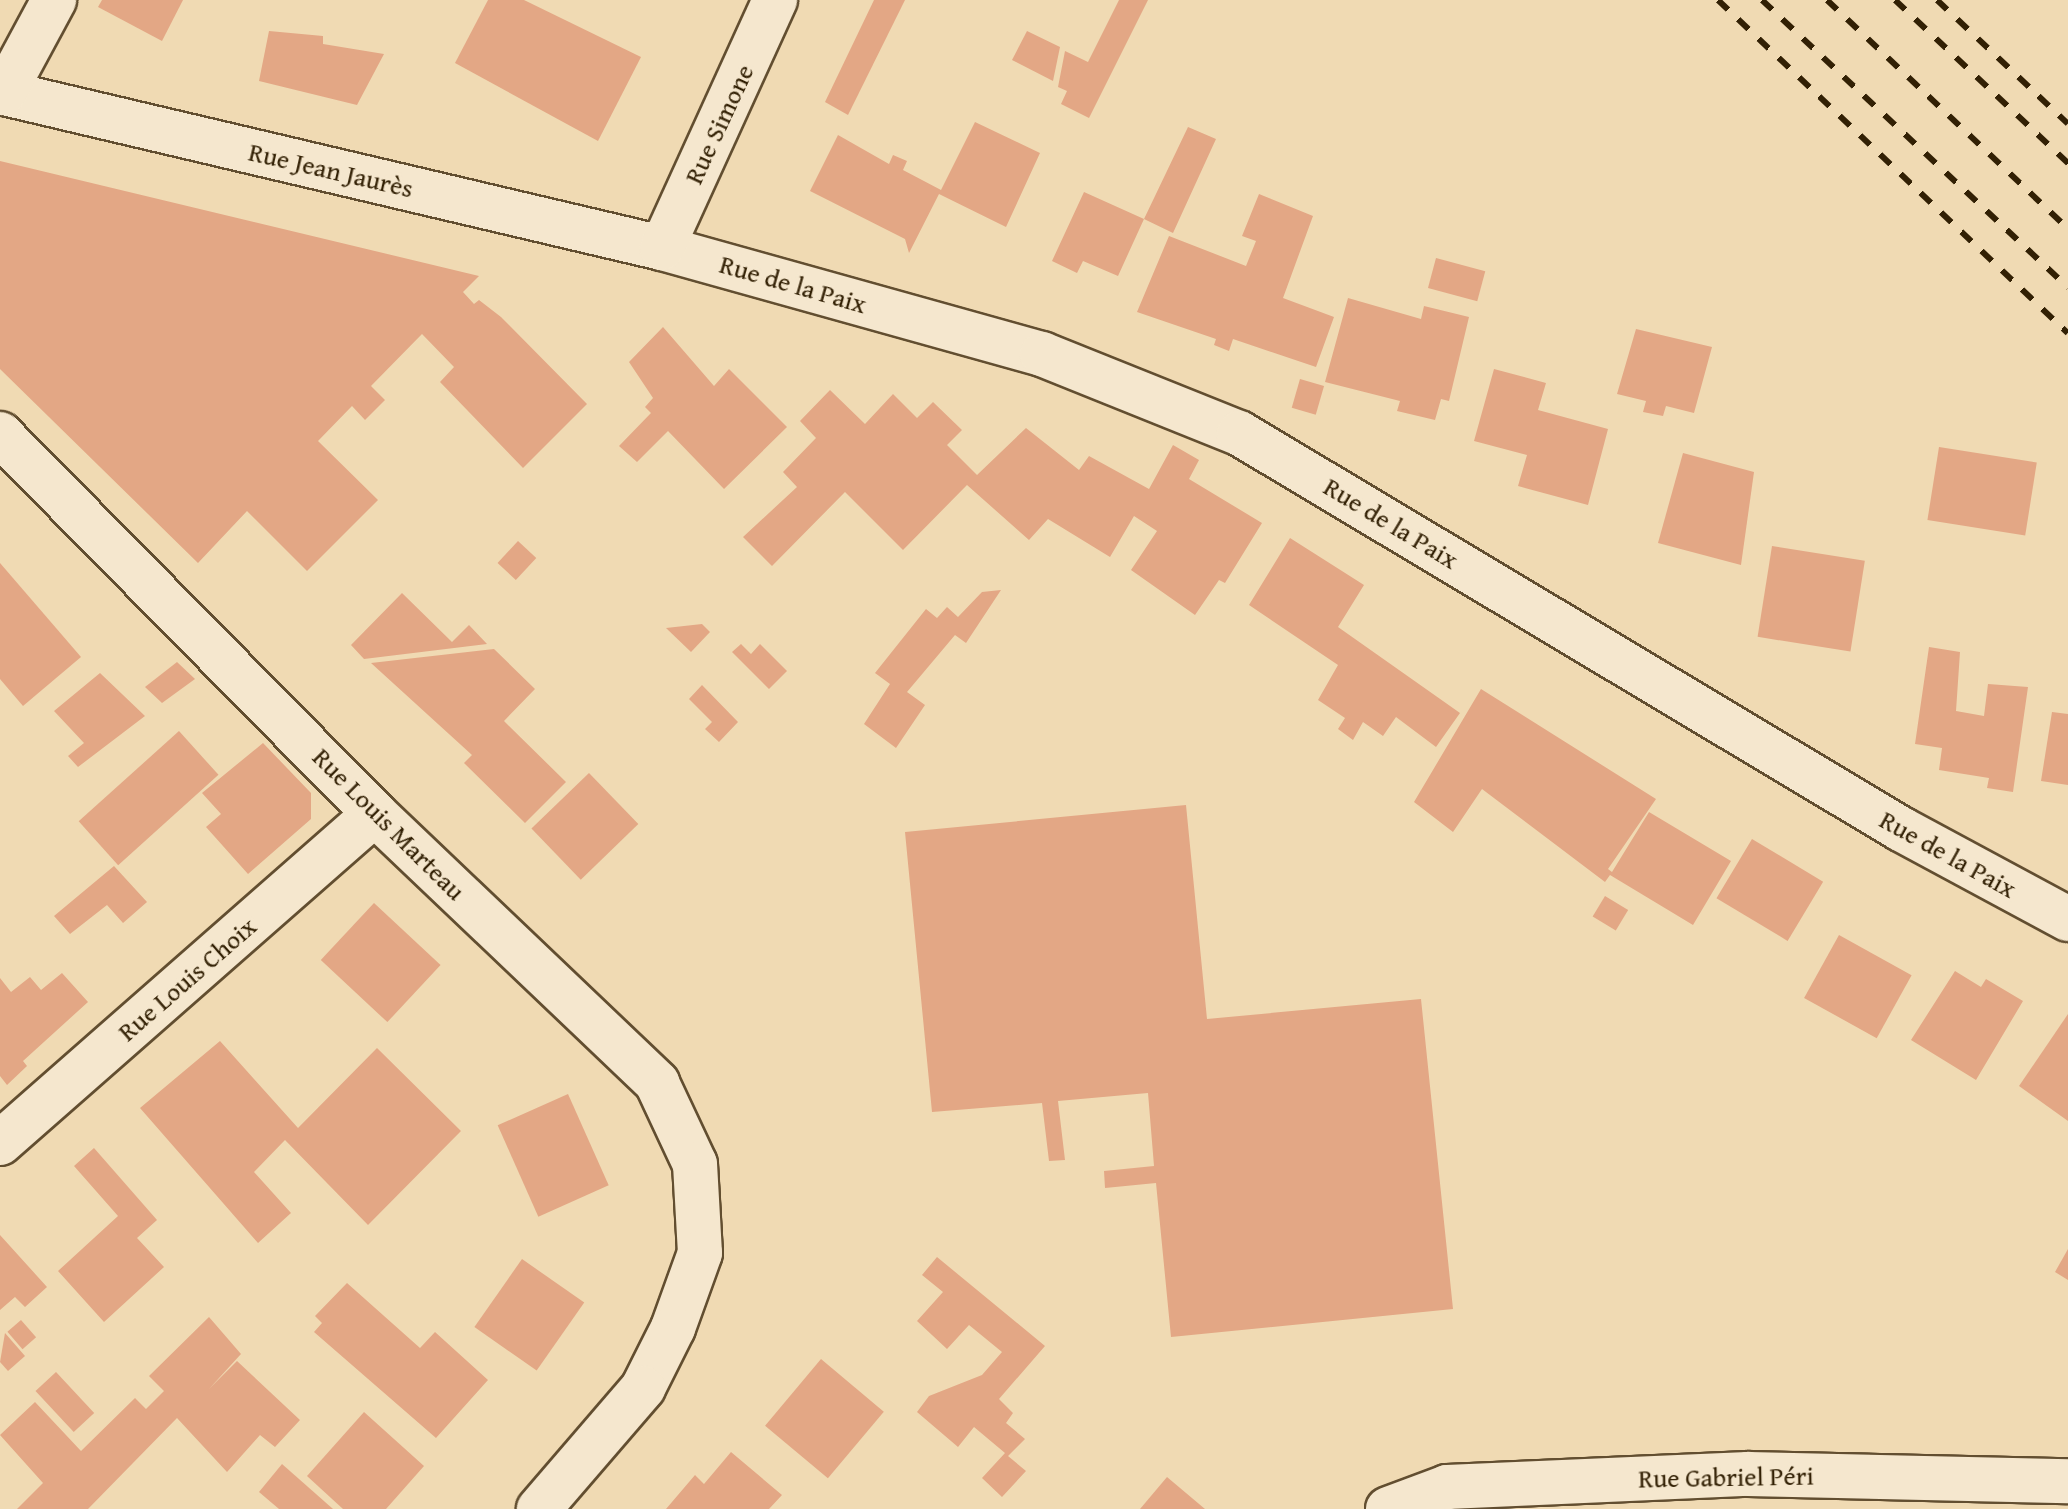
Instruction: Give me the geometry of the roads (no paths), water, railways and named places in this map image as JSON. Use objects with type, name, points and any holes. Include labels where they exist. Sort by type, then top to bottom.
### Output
[{"type":"street","points":[[2,93],[54,0]]},
{"type":"street","name":"Rue Simone","points":[[662,248],[775,0]]},
{"type":"street","name":"Rue Jean Jaurès","points":[[2,93],[662,248]]},
{"type":"street","name":"Rue de la Paix","points":[[662,248],[1042,354],[1239,433],[1901,829],[2068,919]]},
{"type":"street","name":"Rue Louis Marteau","points":[[0,434],[375,814],[657,1083],[695,1164],[700,1253],[643,1388],[539,1509]]},
{"type":"street","name":"Rue Louis Choix","points":[[0,1143],[375,814]]},
{"type":"street","name":"Rue Gabriel Péri","points":[[1388,1509],[1447,1487],[1573,1495],[1748,1474],[2068,1481]]},
{"type":"railway","points":[[1718,0],[2068,333]]},
{"type":"railway","points":[[1762,0],[2068,287]]},
{"type":"railway","points":[[1827,0],[2068,229]]},
{"type":"railway","points":[[1895,0],[2068,163]]},
{"type":"railway","points":[[1937,0],[2068,124]]}]
